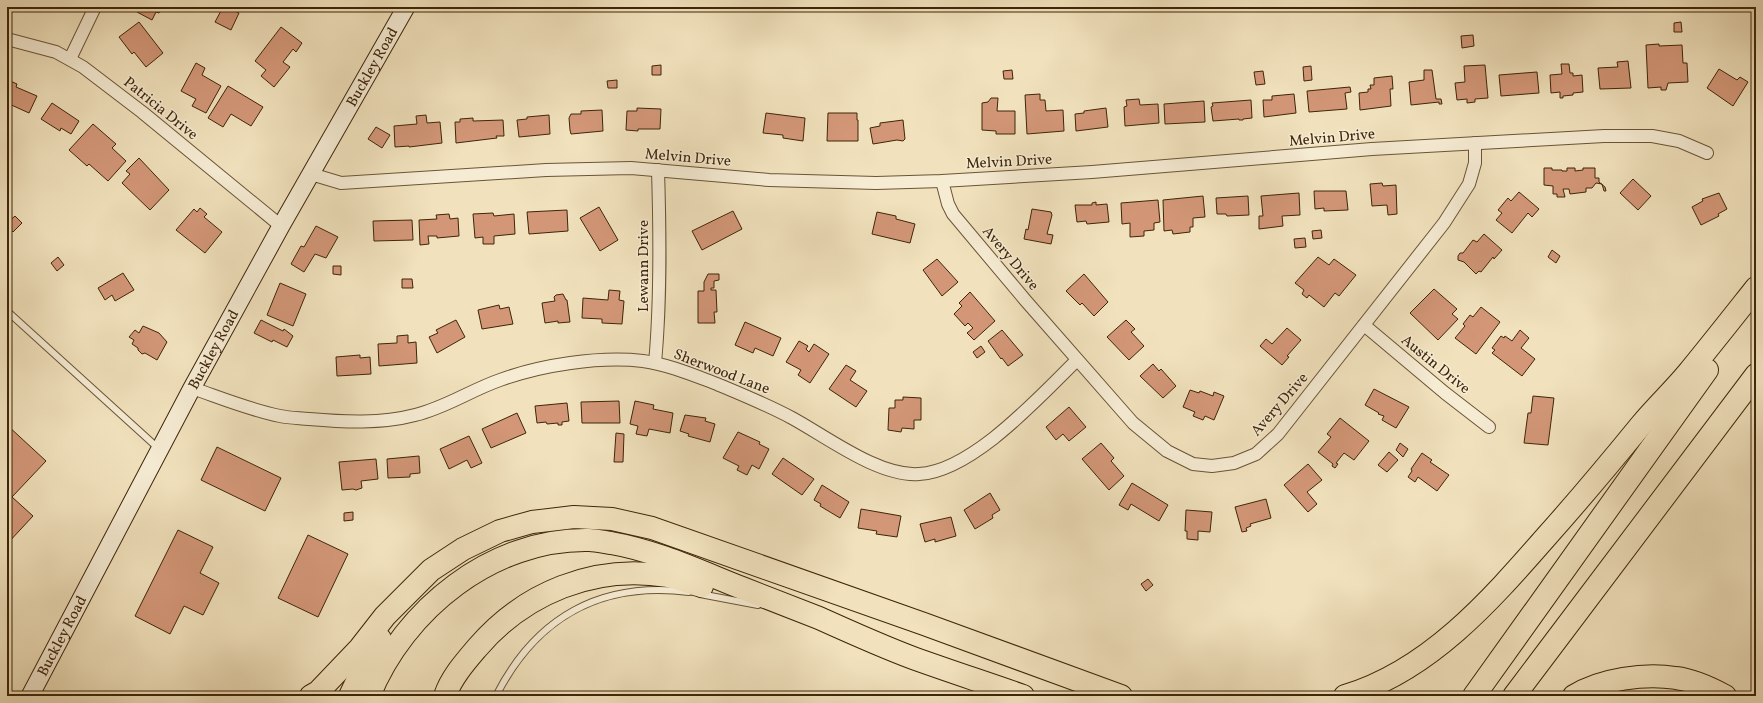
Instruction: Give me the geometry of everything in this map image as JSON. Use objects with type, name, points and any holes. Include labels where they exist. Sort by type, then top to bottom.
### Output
[{"type":"highway","points":[[1345,696],[1360,692],[1409,667],[1456,633],[1518,570],[1601,475],[1642,424],[1687,374],[1756,288]]},
{"type":"highway","points":[[1474,696],[1756,301]]},
{"type":"highway","points":[[1514,696],[1756,375]]},
{"type":"highway","points":[[311,696],[318,692],[360,648],[385,616],[431,570],[463,549],[500,531],[532,522],[574,517],[612,519],[660,531],[1122,696]]},
{"type":"highway","points":[[369,696],[392,653],[416,622],[442,595],[472,573],[514,552],[556,541],[590,540],[625,546],[655,554],[819,618],[912,658],[1023,696]]},
{"type":"highway","points":[[445,696],[464,664],[492,632],[516,611],[549,592],[594,576],[625,573],[667,576],[782,610],[819,618]]},
{"type":"highway","points":[[350,696],[370,654],[408,594]]},
{"type":"highway","points":[[1041,667],[1092,696]]},
{"type":"highway","points":[[1574,696],[1606,682],[1648,677],[1676,678],[1710,687],[1725,696]]},
{"type":"street","points":[[70,59],[95,7]]},
{"type":"street","name":"Buckley Road","points":[[30,696],[192,388],[406,7]]},
{"type":"street","name":"Patricia Drive","points":[[7,39],[56,52],[83,67],[142,112],[282,226]]},
{"type":"street","name":"Melvin Drive","points":[[311,174],[341,183],[546,170],[631,168],[769,180],[876,183],[942,181],[1092,172],[1372,149],[1604,136],[1652,136],[1679,141],[1707,153]]},
{"type":"street","name":"Avery Drive","points":[[942,181],[948,204],[953,214],[1026,301],[1133,423],[1167,451],[1193,464],[1212,466],[1234,463],[1256,454],[1278,434],[1444,223],[1469,184],[1475,163],[1475,143]]},
{"type":"street","name":"Lewann Drive","points":[[655,363],[659,313],[660,245],[658,170]]},
{"type":"street","name":"Austin Drive","points":[[1364,325],[1445,393],[1489,427]]},
{"type":"street","name":"Sherwood Lane","points":[[192,388],[238,405],[282,417],[343,422],[393,419],[416,415],[454,402],[498,380],[535,369],[592,361],[641,361],[673,367],[750,397],[791,417],[854,454],[891,471],[916,475],[933,473],[951,467],[988,442],[1032,404],[1077,360]]},
{"type":"lane","points":[[7,311],[160,450]]},
{"type":"lane","points":[[496,696],[506,676],[525,650],[544,630],[570,612],[600,598],[634,590],[668,590],[701,594],[764,606]]},
{"type":"building","points":[[140,7],[162,7],[159,13],[156,12],[152,20],[137,12]]},
{"type":"building","points":[[223,7],[228,7],[239,13],[231,30],[215,22]]},
{"type":"building","points":[[139,22],[163,53],[146,67],[134,52],[132,54],[119,37]]},
{"type":"building","points":[[1681,22],[1682,32],[1674,32],[1674,23]]},
{"type":"building","points":[[281,27],[302,43],[296,52],[293,49],[283,62],[290,67],[274,87],[261,76],[266,70],[255,61]]},
{"type":"building","points":[[1473,35],[1474,46],[1462,48],[1461,36]]},
{"type":"building","points":[[1659,44],[1659,46],[1682,45],[1683,63],[1687,63],[1688,82],[1668,83],[1666,90],[1661,90],[1661,87],[1648,88],[1646,45]]},
{"type":"building","points":[[1628,61],[1631,88],[1600,89],[1598,68],[1618,67],[1617,62]]},
{"type":"building","points":[[196,63],[205,68],[202,75],[221,86],[206,113],[192,106],[196,99],[181,91]]},
{"type":"building","points":[[1561,64],[1569,64],[1570,73],[1573,73],[1573,76],[1582,75],[1583,92],[1563,96],[1563,98],[1560,98],[1560,92],[1551,93],[1550,75],[1562,74]]},
{"type":"building","points":[[661,65],[661,75],[652,75],[652,66]]},
{"type":"building","points":[[1485,65],[1488,98],[1475,99],[1475,102],[1467,103],[1467,99],[1457,100],[1455,83],[1465,82],[1464,66]]},
{"type":"building","points":[[1311,66],[1312,80],[1304,81],[1303,67]]},
{"type":"building","points":[[1719,69],[1737,80],[1740,77],[1748,82],[1733,106],[1707,88]]},
{"type":"building","points":[[1012,70],[1013,79],[1004,79],[1003,71]]},
{"type":"building","points":[[1424,70],[1432,70],[1436,99],[1441,99],[1442,104],[1439,104],[1439,102],[1411,105],[1409,82],[1424,80]]},
{"type":"building","points":[[1263,71],[1265,84],[1256,85],[1254,72]]},
{"type":"building","points":[[1537,72],[1539,93],[1501,96],[1499,75]]},
{"type":"building","points":[[1392,76],[1393,89],[1390,89],[1391,106],[1360,110],[1359,93],[1368,92],[1368,89],[1371,89],[1370,85],[1374,85],[1374,78]]},
{"type":"building","points":[[8,80],[17,84],[16,87],[37,96],[29,113],[7,103]]},
{"type":"building","points":[[617,80],[617,88],[608,88],[607,81]]},
{"type":"building","points":[[228,86],[263,107],[251,126],[231,114],[223,127],[208,118]]},
{"type":"building","points":[[1350,87],[1351,92],[1345,93],[1347,109],[1309,112],[1307,91]]},
{"type":"building","points":[[1040,94],[1040,100],[1045,100],[1046,111],[1063,110],[1064,131],[1027,134],[1025,95]]},
{"type":"building","points":[[1294,94],[1296,113],[1264,117],[1263,100],[1272,100],[1272,96]]},
{"type":"building","points":[[991,98],[998,98],[997,111],[1015,111],[1015,134],[996,134],[996,131],[982,130],[982,103],[988,102]]},
{"type":"building","points":[[1139,99],[1140,105],[1158,104],[1159,123],[1125,126],[1124,107],[1127,106],[1126,100]]},
{"type":"building","points":[[1251,100],[1252,118],[1243,120],[1213,121],[1211,107],[1213,106],[1212,103]]},
{"type":"building","points":[[1204,101],[1205,122],[1165,124],[1164,104]]},
{"type":"building","points":[[52,103],[79,121],[71,134],[61,128],[60,131],[41,119]]},
{"type":"building","points":[[637,108],[661,109],[660,129],[638,129],[638,131],[626,130],[627,111],[637,111]]},
{"type":"building","points":[[1106,108],[1108,127],[1076,131],[1075,114],[1084,113],[1084,111]]},
{"type":"building","points":[[602,110],[603,131],[571,134],[569,118],[571,114],[581,114],[581,111]]},
{"type":"building","points":[[766,113],[805,118],[803,141],[783,138],[783,135],[763,133]]},
{"type":"building","points":[[828,113],[857,113],[858,141],[827,141]]},
{"type":"building","points":[[426,115],[427,123],[440,122],[442,143],[395,147],[394,126],[417,124],[416,116]]},
{"type":"building","points":[[549,115],[550,134],[519,137],[517,120],[527,119],[527,117]]},
{"type":"building","points":[[473,118],[473,121],[503,120],[504,136],[456,143],[455,122],[460,122],[460,119]]},
{"type":"building","points":[[903,120],[905,139],[903,141],[897,140],[873,144],[870,128],[880,126],[880,123]]},
{"type":"building","points":[[93,124],[116,144],[112,148],[126,161],[108,181],[89,164],[87,166],[69,150]]},
{"type":"building","points":[[376,127],[390,135],[382,148],[368,139]]},
{"type":"building","points":[[139,158],[169,190],[150,210],[122,183],[130,174],[126,171]]},
{"type":"building","points":[[1544,168],[1567,171],[1567,168],[1575,168],[1575,171],[1583,170],[1583,168],[1595,168],[1595,178],[1599,178],[1599,182],[1601,184],[1596,183],[1592,188],[1586,188],[1586,192],[1570,194],[1569,189],[1563,189],[1565,197],[1557,197],[1557,194],[1553,194],[1553,186],[1544,185]]},
{"type":"building","points":[[1633,179],[1651,196],[1638,210],[1620,193]]},
{"type":"building","points":[[1382,183],[1383,186],[1396,185],[1397,214],[1388,215],[1387,205],[1372,206],[1370,184]]},
{"type":"building","points":[[1602,185],[1605,187],[1606,191],[1604,191]]},
{"type":"building","points":[[1314,191],[1346,191],[1348,210],[1324,211],[1324,208],[1315,209]]},
{"type":"building","points":[[1519,192],[1539,209],[1532,217],[1528,213],[1512,233],[1496,220],[1502,213],[1498,210],[1508,198],[1511,201]]},
{"type":"building","points":[[1299,193],[1300,215],[1282,216],[1283,226],[1259,229],[1259,216],[1263,216],[1261,196]]},
{"type":"building","points":[[1719,193],[1727,209],[1718,214],[1719,216],[1701,225],[1692,207],[1703,201],[1702,199]]},
{"type":"building","points":[[1203,196],[1205,217],[1193,218],[1193,227],[1190,227],[1190,232],[1173,234],[1172,230],[1164,231],[1163,200]]},
{"type":"building","points":[[1248,196],[1249,215],[1227,216],[1226,214],[1217,214],[1216,198]]},
{"type":"building","points":[[1158,200],[1160,222],[1154,223],[1154,230],[1144,231],[1144,236],[1130,237],[1130,223],[1122,224],[1121,203]]},
{"type":"building","points":[[1096,202],[1096,205],[1107,204],[1109,222],[1087,224],[1086,221],[1077,222],[1075,205],[1092,205],[1092,203]]},
{"type":"building","points":[[599,207],[618,240],[600,251],[580,218]]},
{"type":"building","points":[[200,208],[207,214],[204,217],[222,232],[205,253],[176,230],[194,209],[197,212]]},
{"type":"building","points":[[1032,209],[1051,212],[1052,215],[1047,234],[1053,235],[1051,244],[1024,239],[1026,229],[1028,230]]},
{"type":"building","points":[[567,210],[568,231],[529,234],[527,212]]},
{"type":"building","points":[[733,211],[742,229],[702,250],[692,231]]},
{"type":"building","points":[[877,212],[896,216],[896,219],[915,224],[910,243],[872,234]]},
{"type":"building","points":[[493,213],[494,216],[514,214],[515,234],[494,236],[494,244],[483,244],[483,237],[475,238],[473,214]]},
{"type":"building","points":[[449,214],[450,219],[458,218],[459,236],[437,238],[437,236],[428,236],[429,244],[420,245],[419,220],[437,219],[436,215]]},
{"type":"building","points":[[15,216],[22,223],[13,232],[7,226],[7,223]]},
{"type":"building","points":[[412,220],[413,240],[374,241],[373,221]]},
{"type":"building","points":[[316,226],[338,237],[326,258],[315,254],[304,272],[291,264],[301,246],[304,247]]},
{"type":"building","points":[[1321,230],[1322,238],[1313,239],[1312,231]]},
{"type":"building","points":[[1484,234],[1502,250],[1494,259],[1493,257],[1481,272],[1479,271],[1476,274],[1464,262],[1458,260],[1458,256],[1460,253],[1463,253],[1473,240],[1477,242]]},
{"type":"building","points":[[1305,238],[1306,247],[1295,248],[1294,239]]},
{"type":"building","points":[[1552,250],[1560,256],[1556,263],[1548,257]]},
{"type":"building","points":[[58,257],[64,265],[57,271],[51,263]]},
{"type":"building","points":[[1318,257],[1329,265],[1334,259],[1356,275],[1339,296],[1335,293],[1324,307],[1309,295],[1307,298],[1302,294],[1304,290],[1295,283]]},
{"type":"building","points":[[937,259],[958,282],[942,296],[923,270]]},
{"type":"building","points":[[333,266],[341,266],[341,275],[333,274]]},
{"type":"building","points":[[123,273],[134,290],[115,301],[112,295],[105,300],[98,288]]},
{"type":"building","points":[[708,274],[719,274],[719,280],[714,281],[714,288],[711,288],[711,290],[716,290],[717,312],[714,312],[715,323],[698,323],[698,291],[704,291],[704,282]]},
{"type":"building","points":[[1084,274],[1108,302],[1094,316],[1082,303],[1080,305],[1066,291]]},
{"type":"building","points":[[402,279],[412,279],[413,288],[402,288]]},
{"type":"building","points":[[280,283],[306,294],[293,326],[267,315]]},
{"type":"building","points":[[1434,289],[1457,309],[1452,314],[1458,319],[1438,340],[1410,313]]},
{"type":"building","points":[[609,290],[620,291],[619,300],[624,301],[622,324],[602,323],[602,319],[582,318],[583,298],[608,300]]},
{"type":"building","points":[[970,292],[995,321],[974,340],[967,333],[973,328],[968,323],[965,326],[954,314],[962,306],[959,303]]},
{"type":"building","points":[[563,294],[567,300],[570,322],[558,323],[558,321],[545,323],[542,303],[555,301],[554,297],[556,295]]},
{"type":"building","points":[[499,305],[500,309],[509,307],[513,324],[482,329],[478,310]]},
{"type":"building","points":[[1481,307],[1500,322],[1476,354],[1455,338],[1465,326],[1463,324],[1470,315],[1473,317]]},
{"type":"building","points":[[261,320],[283,331],[284,329],[293,336],[287,347],[273,340],[272,342],[254,333]]},
{"type":"building","points":[[456,320],[465,337],[437,353],[429,337],[438,333],[436,330]]},
{"type":"building","points":[[1126,320],[1135,329],[1131,332],[1144,346],[1129,360],[1107,337]]},
{"type":"building","points":[[745,322],[781,338],[773,356],[755,348],[753,353],[735,345]]},
{"type":"building","points":[[143,326],[159,333],[167,342],[157,360],[145,353],[142,354],[138,348],[132,344],[134,340],[129,337],[135,330],[139,333]]},
{"type":"building","points":[[1287,328],[1301,340],[1287,356],[1289,357],[1282,365],[1260,346],[1266,339],[1272,344]]},
{"type":"building","points":[[1002,330],[1023,355],[1008,366],[988,341]]},
{"type":"building","points":[[1520,330],[1529,338],[1521,348],[1535,359],[1522,376],[1492,353],[1495,350],[1492,348],[1501,336],[1504,338],[1505,336],[1512,341]]},
{"type":"building","points":[[408,335],[408,343],[416,342],[417,363],[379,366],[378,344],[397,343],[397,336]]},
{"type":"building","points":[[799,341],[808,346],[806,349],[809,352],[814,344],[829,354],[810,383],[798,375],[801,370],[786,362]]},
{"type":"building","points":[[981,346],[985,352],[977,358],[973,352]]},
{"type":"building","points":[[360,355],[360,358],[370,357],[371,374],[337,376],[336,357]]},
{"type":"building","points":[[1153,364],[1159,371],[1161,369],[1176,386],[1163,398],[1140,376]]},
{"type":"building","points":[[846,365],[856,371],[850,380],[867,391],[856,407],[829,389]]},
{"type":"building","points":[[1374,389],[1409,407],[1396,428],[1382,420],[1384,416],[1378,414],[1379,413],[1365,405]]},
{"type":"building","points":[[1190,390],[1199,393],[1200,391],[1213,396],[1214,392],[1224,396],[1214,420],[1205,416],[1203,420],[1193,416],[1195,412],[1183,407]]},
{"type":"building","points":[[1533,396],[1554,398],[1548,445],[1524,443],[1528,413],[1531,413]]},
{"type":"building","points":[[903,397],[921,398],[921,420],[914,420],[914,429],[902,428],[901,432],[888,430],[889,408],[895,408],[895,400],[903,400]]},
{"type":"building","points":[[619,401],[620,423],[582,423],[581,402]]},
{"type":"building","points":[[635,401],[654,405],[653,409],[673,413],[670,433],[649,429],[647,436],[636,434],[638,426],[630,424]]},
{"type":"building","points":[[567,403],[569,421],[562,422],[562,425],[558,425],[558,423],[547,424],[546,422],[537,423],[535,406]]},
{"type":"building","points":[[1069,407],[1086,427],[1069,441],[1063,434],[1056,440],[1046,427]]},
{"type":"building","points":[[517,413],[526,433],[491,448],[482,429]]},
{"type":"building","points":[[685,415],[706,418],[705,421],[715,424],[710,442],[688,436],[689,434],[680,431]]},
{"type":"building","points":[[1340,418],[1369,441],[1354,460],[1344,453],[1336,463],[1338,464],[1335,468],[1332,466],[1333,464],[1318,452],[1331,437],[1327,434]]},
{"type":"building","points":[[7,425],[46,461],[12,497],[33,516],[7,544]]},
{"type":"building","points":[[738,432],[760,442],[759,444],[769,449],[759,469],[752,465],[747,475],[737,470],[739,466],[723,458]]},
{"type":"building","points":[[616,433],[624,434],[623,462],[614,462]]},
{"type":"building","points":[[469,436],[482,463],[471,468],[467,460],[449,469],[440,449]]},
{"type":"building","points":[[1101,443],[1114,458],[1111,461],[1124,476],[1109,490],[1082,459]]},
{"type":"building","points":[[1400,443],[1408,449],[1403,457],[1396,450]]},
{"type":"building","points":[[217,447],[281,478],[265,511],[201,480]]},
{"type":"building","points":[[1389,452],[1398,460],[1387,472],[1378,465]]},
{"type":"building","points":[[1422,453],[1432,460],[1430,462],[1449,475],[1437,491],[1418,477],[1415,482],[1408,477],[1412,471],[1411,469]]},
{"type":"building","points":[[419,456],[420,473],[410,474],[410,477],[388,478],[387,459]]},
{"type":"building","points":[[783,458],[814,479],[802,495],[772,474]]},
{"type":"building","points":[[376,459],[378,479],[361,481],[362,488],[356,490],[342,490],[339,462]]},
{"type":"building","points":[[1308,464],[1322,480],[1307,492],[1317,504],[1308,512],[1284,485]]},
{"type":"building","points":[[1132,483],[1168,505],[1159,521],[1131,504],[1128,510],[1119,505]]},
{"type":"building","points":[[822,485],[849,502],[840,518],[820,506],[821,504],[814,500]]},
{"type":"building","points":[[990,493],[1000,510],[992,515],[993,518],[975,529],[964,510]]},
{"type":"building","points":[[1266,499],[1271,518],[1250,524],[1251,526],[1246,528],[1247,531],[1242,532],[1235,507]]},
{"type":"building","points":[[861,509],[901,516],[897,537],[876,534],[877,531],[858,528]]},
{"type":"building","points":[[1186,510],[1212,512],[1210,532],[1198,531],[1198,540],[1187,539],[1187,531],[1185,531]]},
{"type":"building","points":[[353,512],[353,520],[344,521],[344,513]]},
{"type":"building","points":[[951,517],[956,536],[935,542],[935,539],[925,542],[920,524]]},
{"type":"building","points":[[178,530],[213,547],[200,573],[219,583],[203,615],[184,606],[170,634],[135,616]]},
{"type":"building","points":[[308,535],[348,554],[318,617],[278,598]]},
{"type":"building","points":[[1148,579],[1153,585],[1146,591],[1141,584]]}]
